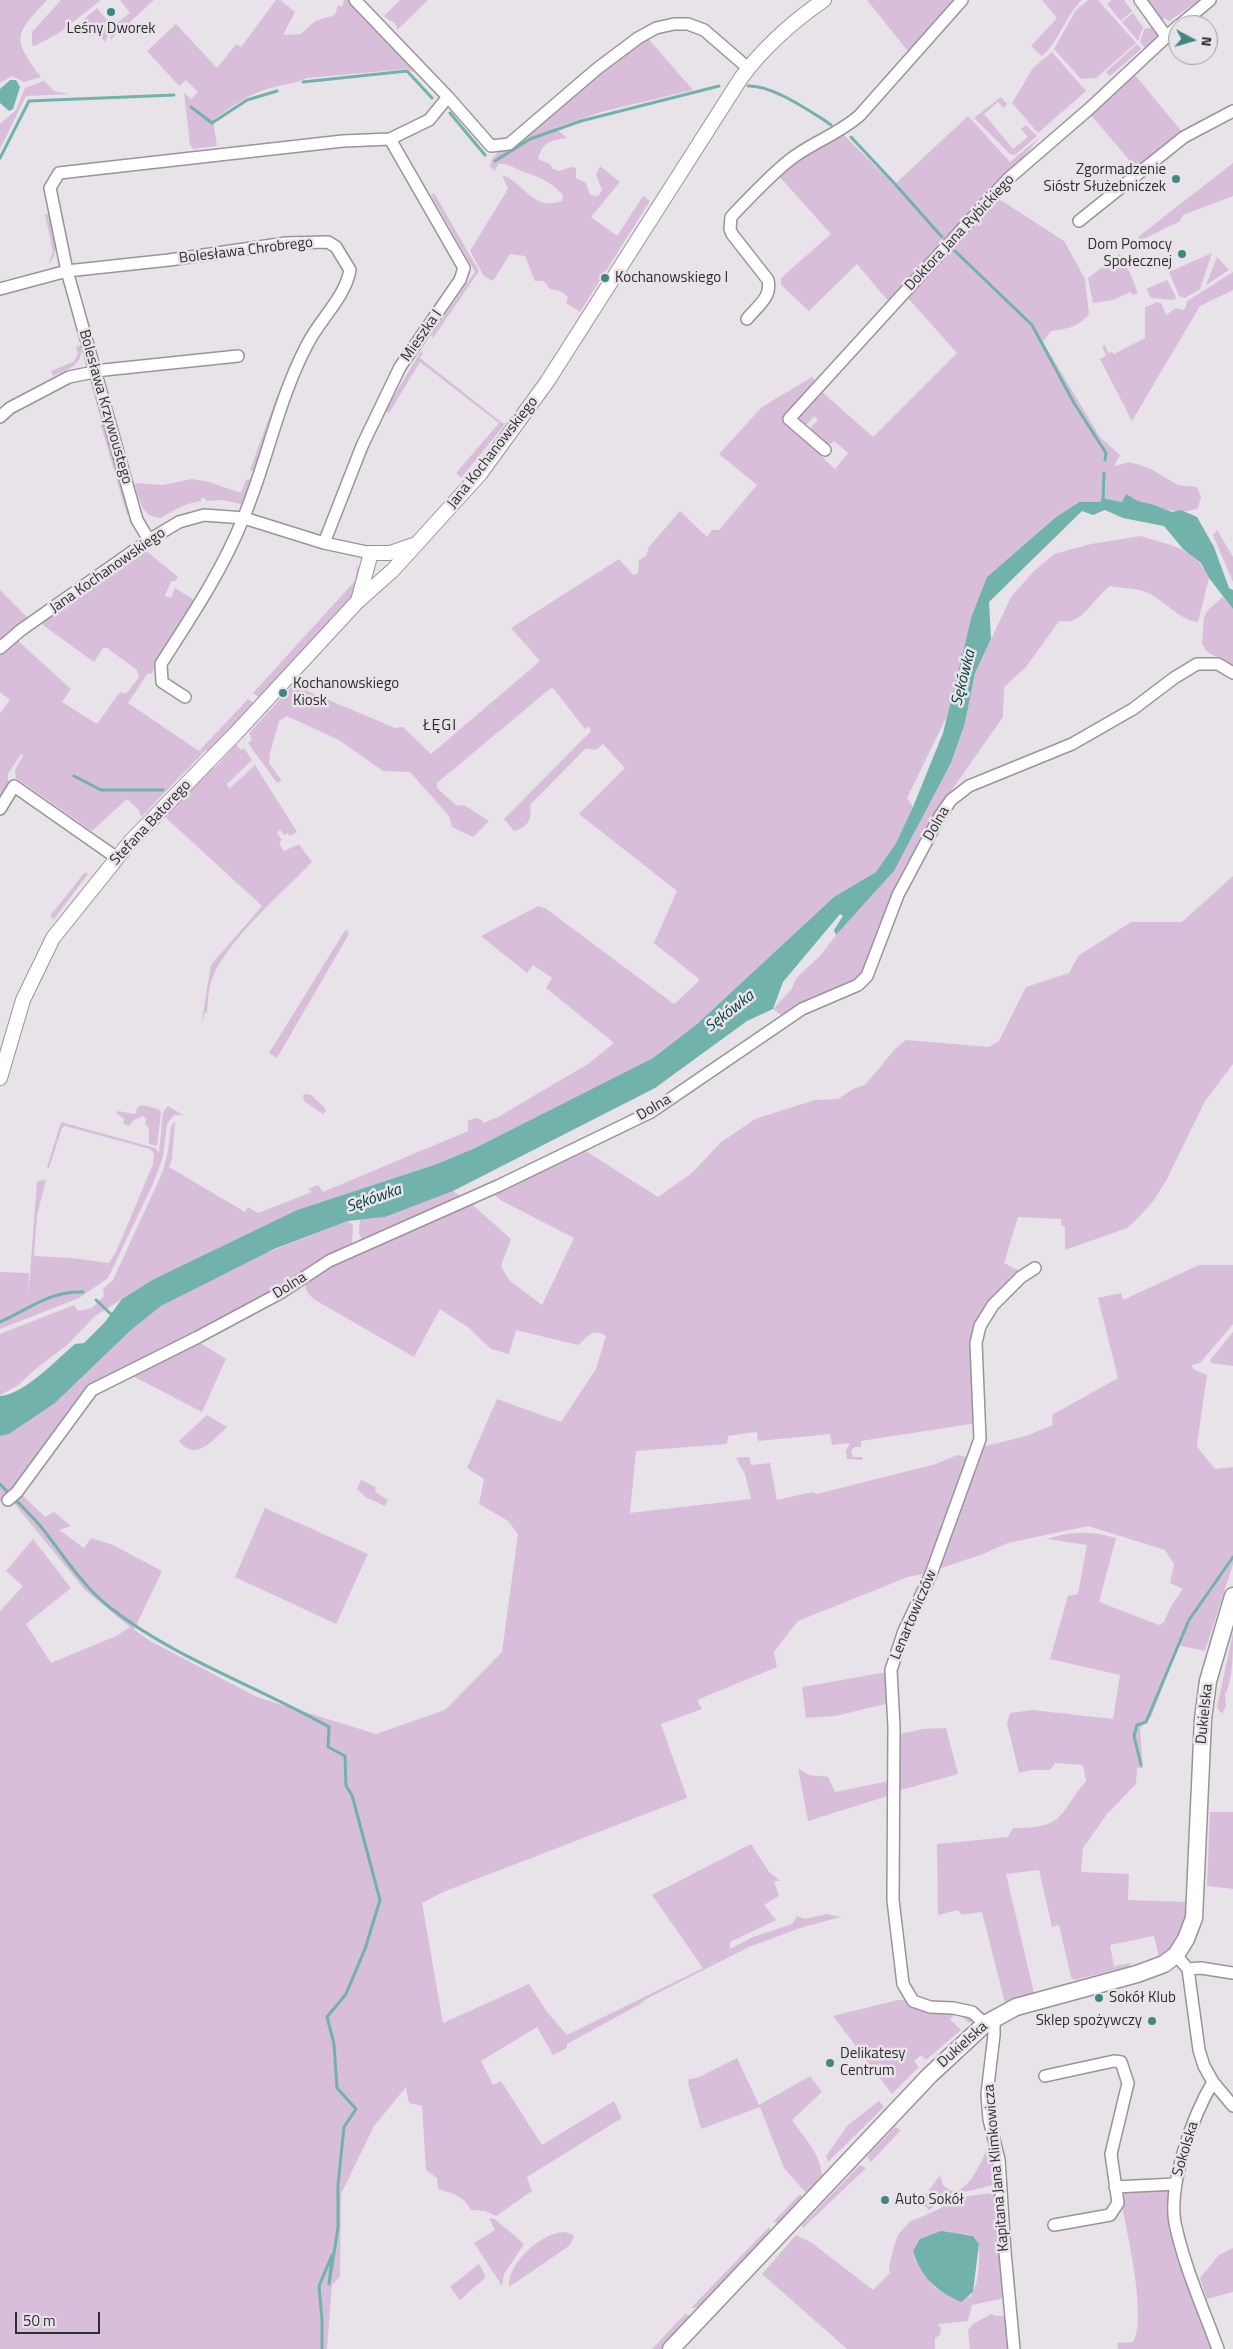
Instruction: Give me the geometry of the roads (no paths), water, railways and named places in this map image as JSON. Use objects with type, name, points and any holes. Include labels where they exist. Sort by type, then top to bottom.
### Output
[{"type":"main road","name":"Dukielska","points":[[671,2349],[930,2075],[989,2021],[1016,2007],[1046,1997],[1137,1974],[1164,1964],[1176,1954],[1186,1940],[1194,1918],[1203,1719],[1208,1681],[1233,1596]]},
{"type":"street","points":[[355,0],[448,97],[491,146],[500,147],[509,144],[598,68],[638,38],[656,28],[674,24],[688,24],[704,30],[748,68]]},
{"type":"street","name":"Jana Kochanowskiego","points":[[0,648],[21,630],[149,540],[179,522],[204,515],[244,518],[324,543],[377,553],[390,553],[414,545],[476,479],[530,407],[748,68],[786,28],[824,0]]},
{"type":"street","points":[[747,318],[768,296],[770,288],[768,280],[732,234],[730,229],[731,217],[793,157],[846,127],[860,115],[962,0]]},
{"type":"street","points":[[1140,0],[1166,36]]},
{"type":"street","name":"Doktora Jana Rybickiego","points":[[1192,15],[1210,0]]},
{"type":"street","name":"Doktora Jana Rybickiego","points":[[826,450],[789,419],[1008,179],[1108,92],[1166,36]]},
{"type":"street","points":[[0,289],[67,271],[50,188],[59,173],[343,141],[390,139],[429,120],[448,97]]},
{"type":"street","points":[[1079,221],[1184,137],[1233,111]]},
{"type":"street","name":"Mieszka I","points":[[324,543],[362,446],[400,367],[460,280],[464,268],[390,139]]},
{"type":"street","name":"Bolesława Chrobrego","points":[[67,271],[169,260],[286,243],[328,242],[336,247],[350,270],[349,276],[335,302],[307,344],[280,410],[244,518]]},
{"type":"street","name":"Bolesława Krzywoustego","points":[[67,271],[137,520],[149,540]]},
{"type":"street","points":[[0,417],[10,408],[69,377],[94,372],[238,356]]},
{"type":"street","points":[[185,696],[162,682],[161,664],[221,566],[244,518]]},
{"type":"street","name":"Stefana Batorego","points":[[0,1078],[22,1000],[53,938],[130,842],[230,740],[357,602],[393,570],[414,545]]},
{"type":"street","points":[[377,553],[393,570]]},
{"type":"street","name":"Stefana Batorego","points":[[357,602],[377,553]]},
{"type":"street","name":"Dolna","points":[[8,1500],[17,1492],[92,1390],[282,1292],[329,1261],[498,1186],[651,1112],[802,1009],[858,985],[867,976],[898,895],[940,816],[951,800],[969,786],[1072,744],[1134,709],[1174,678],[1197,664],[1218,664],[1233,673]]},
{"type":"street","points":[[0,809],[14,786],[116,858]]},
{"type":"street","name":"Lenartowiczów","points":[[989,2021],[972,2012],[953,2008],[930,2007],[913,2001],[903,1984],[893,1900],[894,1727],[891,1670],[904,1631],[931,1574],[980,1439],[976,1343],[980,1326],[993,1305],[1022,1277],[1035,1268]]},
{"type":"street","points":[[1176,1954],[1188,1969],[1199,2051],[1204,2066],[1213,2082],[1233,2106]]},
{"type":"street","points":[[1188,1969],[1201,1968],[1233,1973]]},
{"type":"street","name":"Kapitana Jana Klimkowicza","points":[[989,2021],[994,2035],[987,2094],[989,2119],[999,2160],[1004,2252],[1014,2349]]},
{"type":"street","points":[[1044,2076],[1114,2061],[1123,2063],[1128,2083],[1111,2154],[1118,2203],[1110,2215],[1054,2225]]},
{"type":"street","name":"Sokolska","points":[[1213,2082],[1200,2103],[1176,2184],[1175,2222],[1191,2276],[1218,2349]]},
{"type":"street","points":[[1115,2187],[1176,2184]]},
{"type":"water","points":[[10,80],[16,80],[20,87],[13,109],[9,111],[0,103],[0,89]]},
{"type":"water","name":"Sękówka","points":[[1126,494],[1138,501],[1172,512],[1181,510],[1197,517],[1214,547],[1229,588],[1233,590],[1233,609],[1209,578],[1201,563],[1183,549],[1164,526],[1123,518],[1105,510],[1093,515],[1082,511],[989,602],[991,639],[975,673],[965,723],[951,763],[894,871],[836,935],[834,930],[843,916],[840,914],[783,982],[773,1009],[747,1021],[655,1088],[453,1191],[385,1217],[348,1221],[274,1249],[161,1306],[131,1330],[55,1403],[9,1434],[0,1436],[0,1396],[19,1390],[40,1375],[75,1344],[84,1343],[105,1322],[122,1299],[154,1279],[297,1210],[437,1164],[475,1148],[653,1058],[697,1024],[834,897],[876,872],[896,843],[943,733],[972,615],[987,577],[1056,517],[1079,502],[1100,502],[1102,498],[1122,502]]},
{"type":"water","points":[[941,2231],[973,2236],[979,2244],[973,2292],[961,2302],[937,2288],[925,2276],[913,2251],[920,2239]]},
{"type":"waterway","points":[[303,82],[407,71],[432,98]]},
{"type":"waterway","points":[[495,161],[530,139],[581,121],[719,86]]},
{"type":"waterway","points":[[748,86],[767,89],[777,93],[824,120]]},
{"type":"waterway","points":[[191,107],[212,123],[247,100],[277,91]]},
{"type":"waterway","points":[[0,158],[29,101],[174,95]]},
{"type":"waterway","points":[[450,113],[485,155]]},
{"type":"waterway","points":[[824,120],[831,125]]},
{"type":"waterway","points":[[851,137],[895,184]]},
{"type":"waterway","points":[[895,184],[942,237]]},
{"type":"waterway","points":[[955,251],[1032,325],[1074,403],[1106,453],[1105,460]]},
{"type":"waterway","points":[[1103,500],[1104,473]]},
{"type":"waterway","points":[[74,776],[101,790],[163,790]]},
{"type":"waterway","points":[[0,1322],[60,1294],[83,1292]]},
{"type":"waterway","points":[[96,1300],[114,1317]]},
{"type":"waterway","points":[[0,1484],[37,1522],[81,1579],[108,1606],[160,1641],[329,1727],[328,1747],[345,1756],[346,1786],[352,1795],[380,1900],[365,1949],[346,1994],[327,2017],[334,2044],[337,2088],[356,2109],[344,2127],[338,2185],[338,2228],[329,2284],[332,2255],[319,2286],[322,2349]]},
{"type":"waterway","points":[[1141,1765],[1134,1736],[1137,1725],[1146,1722],[1189,1620],[1233,1557]]},
{"type":"place","name":"Leśny Dworek","points":[[111,12]]},
{"type":"place","name":"Zgormadzenie Sióstr Służebniczek","points":[[1176,179]]},
{"type":"place","name":"Dom Pomocy Społecznej","points":[[1182,254]]},
{"type":"place","name":"Kochanowskiego I","points":[[605,278]]},
{"type":"place","name":"Kochanowskiego Kiosk","points":[[283,693]]},
{"type":"place","name":"Sokół Klub","points":[[1099,1998]]},
{"type":"place","name":"Sklep spożywczy","points":[[1152,2021]]},
{"type":"place","name":"Delikatesy Centrum","points":[[830,2063]]},
{"type":"place","name":"Auto Sokół","points":[[885,2200]]},
{"type":"district","name":"ŁĘGI","points":[[440,726]]}]
